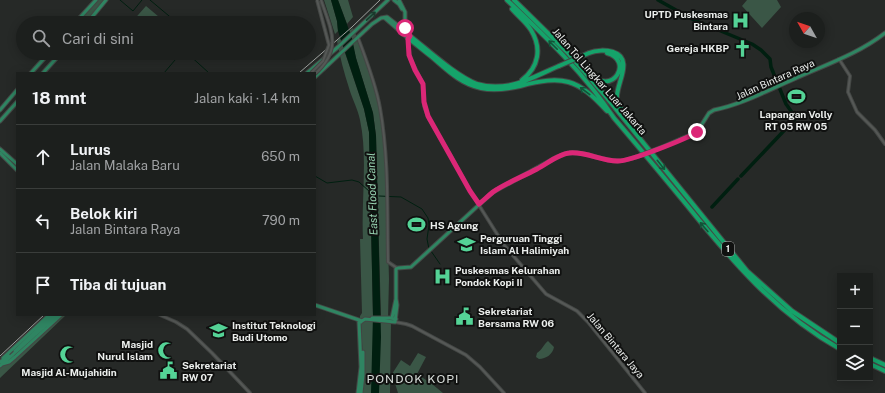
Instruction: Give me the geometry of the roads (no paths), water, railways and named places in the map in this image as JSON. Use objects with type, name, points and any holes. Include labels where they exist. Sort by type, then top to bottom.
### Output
[{"type":"highway","points":[[506,0],[531,30],[538,53],[534,67],[529,74],[517,83]]},
{"type":"highway","name":"Jalan Tol Lingkar Luar Jakarta","points":[[506,0],[552,44],[600,97],[614,118],[744,273],[784,310],[806,327],[837,347]]},
{"type":"highway","name":"Jalan Tol Lingkar Luar Jakarta","points":[[514,0],[570,56],[637,134],[747,271],[792,311],[837,341]]},
{"type":"highway","points":[[409,37],[468,80],[477,84],[499,86],[517,83],[559,67]]},
{"type":"highway","points":[[409,37],[452,74],[464,82],[476,87],[499,90],[548,80],[565,81],[577,85],[585,91],[614,118]]},
{"type":"highway","points":[[508,88],[588,54],[598,51],[611,51],[616,53],[623,61],[624,67],[618,88],[617,99],[637,134]]},
{"type":"highway","points":[[570,56],[573,56],[590,75],[599,80],[608,82],[617,76],[619,65],[618,60],[613,56],[603,52],[588,54]]},
{"type":"highway","points":[[873,359],[885,365]]},
{"type":"highway","points":[[873,365],[885,371]]},
{"type":"main road","points":[[81,16],[96,0]]},
{"type":"main road","points":[[92,16],[106,0]]},
{"type":"main road","points":[[308,72],[338,47],[388,0]]},
{"type":"main road","points":[[394,0],[402,9],[406,21]]},
{"type":"main road","points":[[399,0],[405,12],[405,28],[409,37]]},
{"type":"main road","points":[[316,77],[380,19],[387,17],[402,28],[405,28]]},
{"type":"main road","points":[[380,19],[387,19],[409,37]]},
{"type":"main road","name":"Jalan Bintara Raya","points":[[397,268],[410,268],[479,204],[498,189],[557,157],[568,153],[578,153],[602,160],[626,161],[697,132],[708,117],[709,113],[714,110],[744,102],[855,52],[885,33]]},
{"type":"main road","points":[[32,72],[43,60]]},
{"type":"main road","points":[[44,72],[54,60]]},
{"type":"main road","points":[[0,110],[16,91]]},
{"type":"main road","points":[[0,121],[16,103]]},
{"type":"main road","points":[[1,152],[16,163]]},
{"type":"main road","points":[[1,152],[16,169]]},
{"type":"main road","points":[[316,305],[353,320],[392,320],[396,299],[397,268]]},
{"type":"main road","points":[[1,364],[4,358],[48,316]]},
{"type":"main road","points":[[11,355],[52,316]]},
{"type":"main road","points":[[1,364],[56,316]]},
{"type":"main road","points":[[1,364],[9,362],[60,316]]},
{"type":"main road","points":[[359,393],[362,374],[360,321]]},
{"type":"street","points":[[312,72],[323,61],[329,45],[317,0]]},
{"type":"street","points":[[316,73],[326,62],[333,46],[321,0]]},
{"type":"street","name":"Jalan Bintara Jaya","points":[[409,37],[410,58],[423,84],[424,102],[428,116],[470,191],[494,230],[504,245],[549,297],[577,311],[588,322],[645,393]]},
{"type":"street","points":[[357,39],[380,106],[385,137],[388,262],[397,268]]},
{"type":"street","points":[[838,59],[850,76],[848,92],[858,112],[875,130],[885,144]]},
{"type":"street","points":[[163,316],[187,329],[212,353],[248,392]]},
{"type":"street","points":[[392,320],[412,326],[466,355],[481,368],[504,393]]},
{"type":"water","name":"East Flood Canal","points":[[331,0],[338,0],[352,38],[356,58],[373,113],[376,136],[381,337],[379,393],[371,393],[373,315],[369,132],[364,109],[338,31],[337,21]]},
{"type":"waterway","points":[[120,0],[133,11],[142,0]]},
{"type":"waterway","points":[[150,0],[169,16]]},
{"type":"waterway","points":[[658,0],[692,19],[752,44],[770,59],[771,67],[786,104],[796,118],[741,176]]},
{"type":"waterway","points":[[165,72],[175,60]]},
{"type":"waterway","points":[[195,60],[208,72]]},
{"type":"waterway","name":"East Flood Canal","points":[[316,177],[327,183],[352,180],[359,182],[370,192]]},
{"type":"waterway","points":[[712,207],[738,179]]},
{"type":"waterway","name":"East Flood Canal","points":[[379,196],[401,197],[422,209],[428,218],[429,225],[427,239],[429,249]]},
{"type":"waterway","points":[[431,251],[440,264]]},
{"type":"railway","points":[[316,58],[380,0]]},
{"type":"railway","points":[[300,72],[314,60]]},
{"type":"railway","points":[[0,356],[43,316]]},
{"type":"place","name":"UPTD Puskesmas Bintara","points":[[741,20]]},
{"type":"place","name":"Gereja HKBP","points":[[742,48]]},
{"type":"place","name":"Lapangan Volly RT 05 RW 05","points":[[796,97]]},
{"type":"place","name":"HS Agung","points":[[417,225]]},
{"type":"place","name":"Perguruan Tinggi Islam Al Halimiyah","points":[[467,244]]},
{"type":"place","name":"Puskesmas Kelurahan Pondok Kopi II","points":[[442,276]]},
{"type":"place","name":"Sekretariat Bersama RW 06","points":[[465,317]]},
{"type":"place","name":"Institut Teknologi Budi Utomo","points":[[219,331]]},
{"type":"place","name":"Masjid Nurul Islam","points":[[166,350]]},
{"type":"place","name":"Masjid Al-Mujahidin","points":[[69,355]]},
{"type":"place","name":"Sekretariat RW 07","points":[[169,371]]},
{"type":"district","name":"PONDOK KOPI","points":[[413,379]]}]
